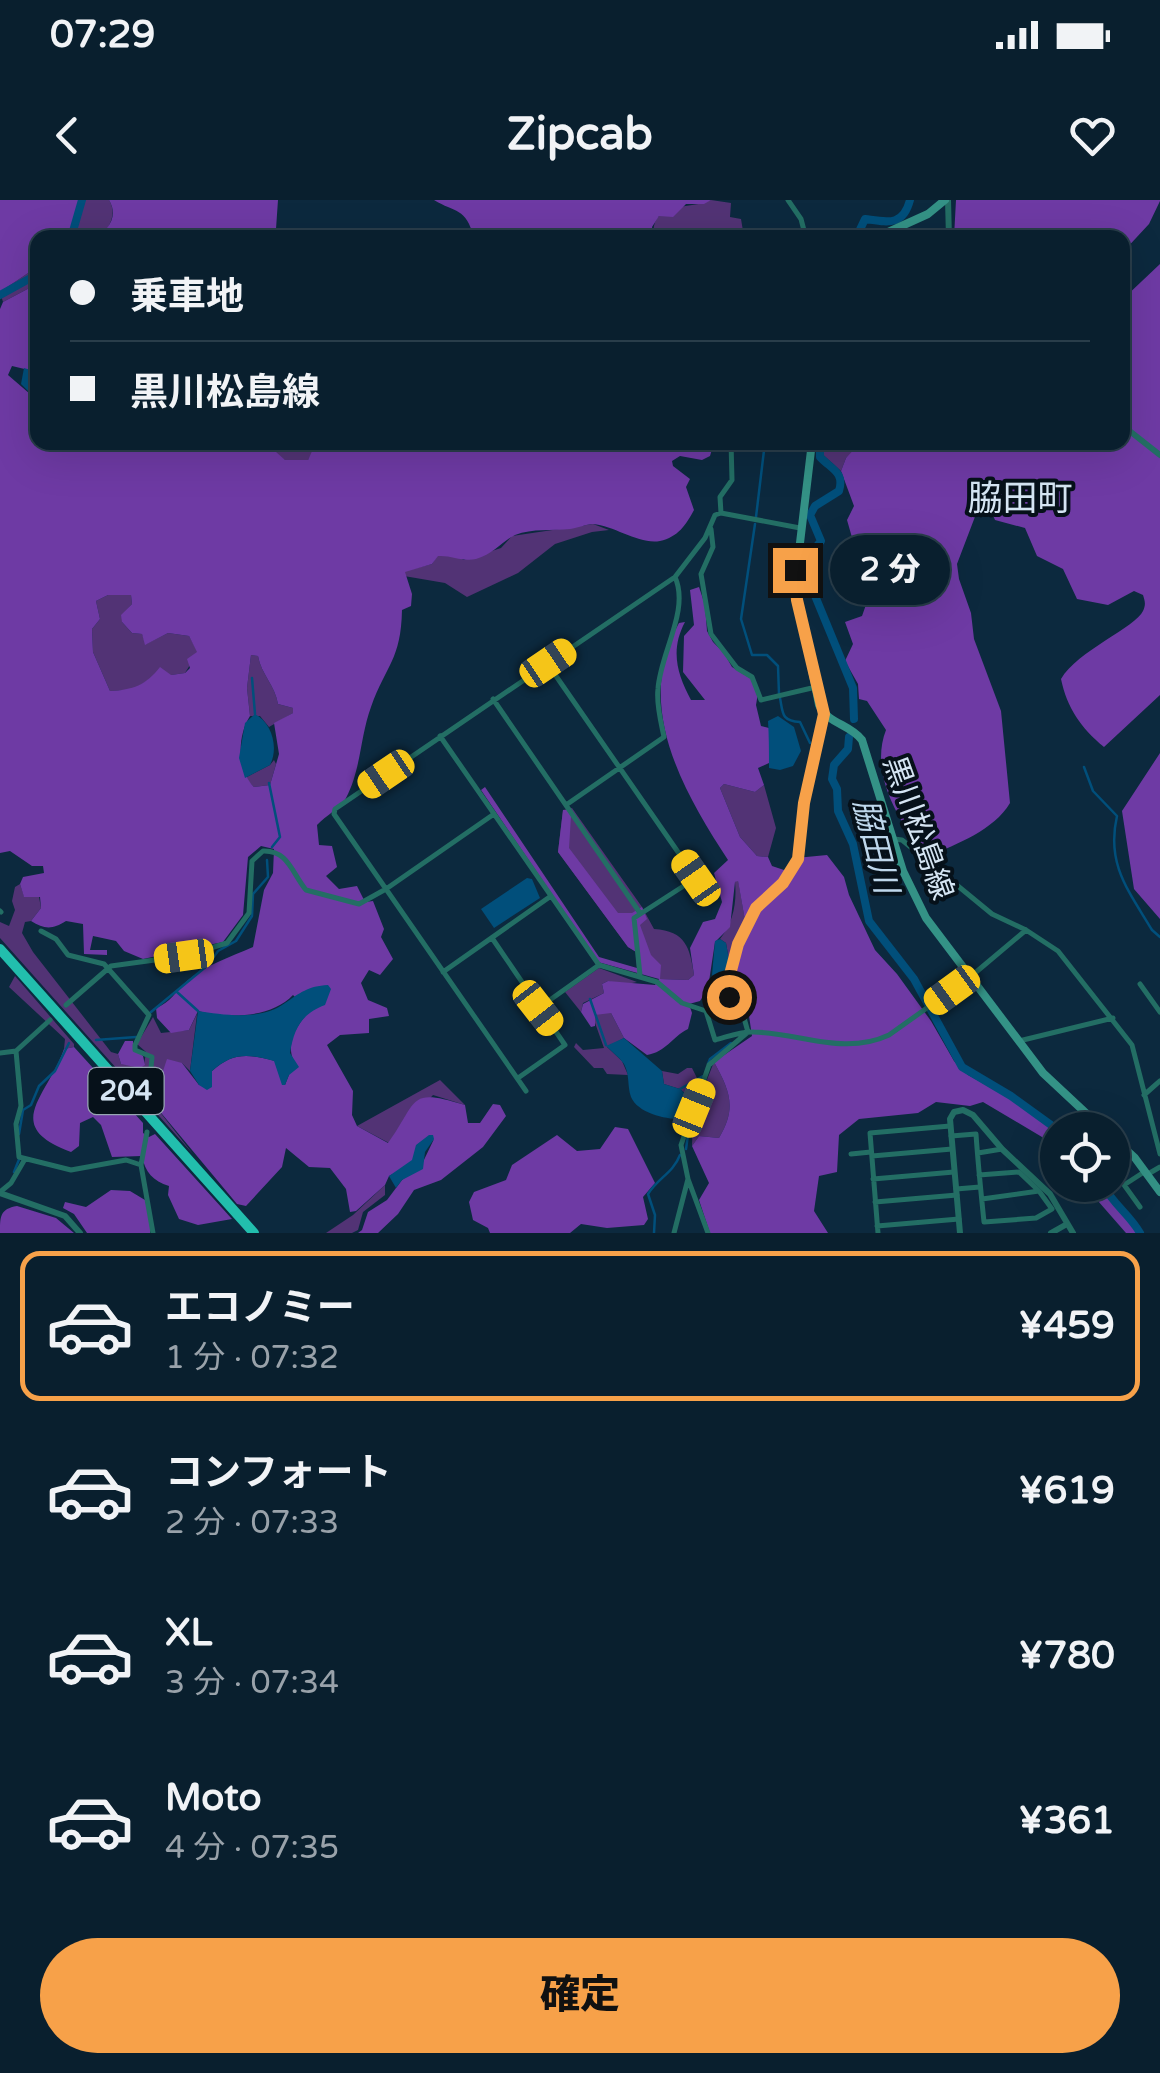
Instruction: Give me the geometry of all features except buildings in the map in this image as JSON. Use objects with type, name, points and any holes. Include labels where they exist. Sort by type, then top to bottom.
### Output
[{"type":"highway","name":"204","points":[[0,948],[254,1233]]},
{"type":"main road","points":[[893,230],[928,214],[946,200]]},
{"type":"main road","points":[[811,450],[796,561],[797,600],[824,714]]},
{"type":"main road","name":"黒川松島線","points":[[824,714],[856,732],[862,740],[912,893],[926,918],[1016,1042],[1085,1112]]},
{"type":"main road","points":[[1130,1154],[1148,1172],[1160,1192]]},
{"type":"street","points":[[788,200],[804,230]]},
{"type":"street","points":[[946,200],[948,230]]},
{"type":"street","points":[[1130,431],[1160,455]]},
{"type":"street","points":[[721,513],[720,497],[732,480],[731,450]]},
{"type":"street","points":[[526,1091],[334,814],[335,809],[675,577],[710,528],[715,514],[800,528]]},
{"type":"street","points":[[710,528],[713,547],[701,574],[714,642],[727,652],[737,668],[752,677],[761,700],[816,688]]},
{"type":"street","points":[[796,561],[812,554]]},
{"type":"street","points":[[566,805],[664,738],[657,692],[677,614],[679,587],[675,577]]},
{"type":"street","points":[[548,663],[696,878],[640,913],[633,924],[640,976]]},
{"type":"street","points":[[493,699],[640,913]]},
{"type":"street","points":[[748,1032],[727,990],[734,954],[756,908],[794,868],[824,714]]},
{"type":"street","points":[[440,736],[599,966],[658,982],[682,1003],[706,1011],[715,1040],[748,1032],[860,1044],[888,1035],[969,978],[1026,930]]},
{"type":"street","points":[[66,1005],[107,968],[184,956],[227,943],[248,917],[252,861],[263,851],[284,856],[302,886],[316,894],[359,904],[494,814]]},
{"type":"street","points":[[894,839],[902,840],[992,914],[1058,951],[1132,1045],[1160,1154]]},
{"type":"street","points":[[443,972],[551,896]]},
{"type":"street","points":[[42,931],[56,939],[68,955],[90,959],[107,968],[149,1015],[135,1046],[152,1058],[148,1100]]},
{"type":"street","points":[[492,938],[565,1045],[518,1078]]},
{"type":"street","points":[[538,1008],[599,966]]},
{"type":"street","points":[[1140,984],[1160,1012]]},
{"type":"street","points":[[1016,1042],[1113,1018]]},
{"type":"street","points":[[0,1054],[16,1051],[50,1020]]},
{"type":"street","points":[[708,1233],[688,1179],[683,1152],[688,1119],[709,1065],[748,1032]]},
{"type":"street","points":[[0,1192],[12,1183],[22,1158],[16,1124],[22,1106],[16,1051]]},
{"type":"street","points":[[1144,1094],[1160,1080]]},
{"type":"street","points":[[960,1233],[950,1126],[954,1112],[968,1112],[1050,1194],[1073,1233]]},
{"type":"street","points":[[950,1126],[870,1134],[875,1202],[878,1230],[959,1220]]},
{"type":"street","points":[[147,1132],[141,1165],[153,1233]]},
{"type":"street","points":[[951,1136],[976,1134],[984,1222],[1036,1218],[1052,1209],[1019,1172],[980,1175]]},
{"type":"street","points":[[851,1154],[952,1148]]},
{"type":"street","points":[[978,1153],[1002,1149]]},
{"type":"street","points":[[22,1158],[72,1170],[126,1160],[141,1165]]},
{"type":"street","points":[[1140,1206],[1123,1183],[1160,1167]]},
{"type":"street","points":[[873,1179],[954,1172]]},
{"type":"street","points":[[674,1233],[688,1179]]},
{"type":"street","points":[[875,1202],[980,1186]]},
{"type":"street","points":[[982,1199],[1039,1191]]},
{"type":"street","points":[[0,1192],[65,1216],[80,1233]]},
{"type":"street","points":[[1051,1233],[1067,1224]]},
{"type":"shaded area","points":[[0,200],[81,200],[70,230],[30,230],[30,272],[0,292]]},
{"type":"shaded area","points":[[81,200],[109,200],[113,211],[107,229],[68,230]]},
{"type":"shaded area","points":[[109,200],[278,200],[277,230],[95,230],[107,228],[112,207]]},
{"type":"shaded area","points":[[434,200],[711,200],[686,204],[673,217],[659,216],[653,230],[472,230],[459,212]]},
{"type":"shaded area","points":[[956,200],[1160,200],[1149,224],[1130,244],[1130,230],[954,230]]},
{"type":"shaded area","points":[[702,203],[731,203],[730,217],[741,219],[743,230],[654,230],[664,212]]},
{"type":"shaded area","points":[[1160,264],[1160,695],[1104,747],[1088,732],[1071,708],[1061,679],[1080,659],[1138,617],[1145,607],[1143,595],[1134,591],[1108,605],[1077,599],[1063,569],[1037,556],[1025,528],[995,520],[988,503],[981,501],[957,564],[974,639],[1001,711],[1010,803],[985,828],[929,856],[907,829],[890,798],[881,763],[886,730],[867,701],[859,699],[858,684],[845,661],[853,644],[845,622],[862,616],[868,599],[858,579],[848,578],[842,563],[853,541],[847,520],[854,506],[841,471],[853,450],[1130,450],[1130,292]]},
{"type":"shaded area","points":[[30,272],[30,288],[3,302],[0,292]]},
{"type":"shaded area","points":[[30,288],[30,370],[12,366],[8,375],[30,394],[30,450],[260,450],[276,452],[285,460],[308,460],[313,450],[712,450],[702,460],[680,456],[672,461],[690,479],[686,487],[694,510],[672,537],[652,542],[593,524],[529,531],[515,535],[476,559],[438,556],[432,564],[405,572],[412,594],[411,606],[402,610],[396,652],[371,707],[351,787],[341,805],[317,825],[319,845],[332,846],[337,867],[326,876],[339,889],[357,886],[365,902],[373,901],[384,929],[381,937],[393,959],[380,975],[369,970],[361,983],[368,1000],[387,1008],[389,1016],[369,1019],[369,1033],[340,1035],[327,1045],[353,1091],[352,1115],[357,1126],[388,1143],[411,1107],[423,1098],[465,1105],[468,1123],[480,1123],[493,1104],[500,1105],[506,1116],[483,1147],[441,1180],[414,1190],[398,1214],[378,1233],[358,1233],[368,1212],[387,1200],[402,1180],[422,1164],[434,1139],[406,1167],[389,1176],[385,1185],[356,1211],[350,1212],[346,1189],[330,1168],[309,1167],[286,1148],[282,1167],[246,1206],[237,1204],[152,1102],[153,1082],[162,1074],[167,1059],[182,1063],[199,1085],[212,1086],[212,1071],[227,1060],[249,1056],[275,1061],[285,1085],[294,1062],[294,1035],[309,1011],[293,995],[273,1008],[248,1015],[198,1011],[189,1030],[171,1033],[157,1018],[156,1008],[202,970],[253,947],[264,890],[273,873],[274,849],[261,846],[248,857],[243,915],[223,942],[143,959],[124,951],[116,941],[93,936],[90,950],[107,950],[107,955],[84,954],[83,924],[66,921],[48,927],[31,921],[41,908],[40,897],[24,897],[20,884],[23,877],[44,873],[43,866],[32,866],[10,851],[0,853],[3,302]],"holes":[[[108,595],[131,595],[132,604],[121,615],[122,622],[132,633],[142,634],[145,645],[168,633],[189,636],[197,652],[187,659],[190,668],[185,673],[171,675],[160,667],[138,685],[110,691],[93,652],[92,629],[100,619],[96,601]],[[251,655],[258,656],[278,704],[293,708],[293,713],[274,723],[279,754],[270,785],[254,787],[244,772],[241,753],[250,716],[247,688]]]},
{"type":"shaded area","points":[[313,450],[308,460],[285,460],[260,452]]},
{"type":"shaded area","points":[[855,451],[846,458],[841,471],[821,453]]},
{"type":"shaded area","points":[[593,524],[609,530],[555,544],[518,573],[467,597],[445,583],[404,576],[405,571],[432,564],[437,556],[452,555],[464,560],[501,548],[512,536]]},
{"type":"shaded area","points":[[699,587],[707,631],[713,642],[732,667],[753,680],[761,726],[769,728],[769,763],[758,768],[764,785],[755,792],[724,784],[720,788],[740,837],[757,856],[768,857],[772,866],[787,871],[796,858],[827,855],[844,877],[875,950],[931,1021],[954,1061],[968,1075],[1040,1120],[1040,1136],[983,1102],[970,1106],[936,1102],[918,1113],[859,1119],[839,1135],[837,1172],[819,1176],[814,1211],[828,1233],[710,1233],[699,1200],[709,1183],[692,1146],[699,1136],[719,1138],[730,1108],[714,1062],[752,1036],[748,1009],[733,997],[731,980],[746,926],[738,881],[730,927],[715,942],[708,988],[700,1001],[689,1004],[692,1013],[688,1029],[659,1051],[647,1055],[624,1038],[611,1013],[595,1015],[595,1026],[591,1027],[581,1012],[583,1004],[604,993],[602,984],[608,981],[655,985],[659,979],[598,962],[481,790],[485,787],[599,957],[637,968],[636,952],[628,947],[558,852],[563,810],[571,816],[569,848],[618,913],[632,913],[642,907],[647,919],[640,925],[651,955],[661,965],[660,979],[688,980],[694,975],[690,948],[703,922],[715,919],[722,902],[714,873],[728,860],[681,776],[662,716],[666,654],[679,623],[685,622],[677,652],[682,681],[691,700],[705,700],[683,672],[684,636],[694,625],[690,590]]},
{"type":"shaded area","points":[[108,595],[131,595],[132,604],[122,615],[122,622],[132,633],[142,634],[146,644],[168,633],[189,636],[198,652],[185,673],[151,678],[133,690],[110,691],[93,652],[92,629],[100,619],[96,601]]},
{"type":"shaded area","points":[[251,655],[258,656],[278,704],[293,708],[293,713],[269,727],[260,716],[250,716],[247,688]]},
{"type":"shaded area","points":[[1160,753],[1160,919],[1134,889],[1122,811]]},
{"type":"shaded area","points":[[274,760],[270,785],[254,787],[245,778],[270,765]]},
{"type":"shaded area","points":[[724,784],[755,792],[764,785],[776,828],[768,857],[757,856],[740,837],[720,788]]},
{"type":"shaded area","points":[[572,808],[654,929],[680,937],[691,957],[694,975],[688,980],[660,979],[643,955],[628,947],[558,852],[563,810]]},
{"type":"shaded area","points":[[738,880],[746,926],[729,960],[726,943],[720,939],[731,919]]},
{"type":"shaded area","points":[[20,884],[24,896],[39,897],[41,908],[31,921],[25,922],[22,933],[111,1052],[118,1054],[121,1064],[144,1065],[146,1052],[137,1044],[153,1017],[161,1033],[189,1030],[197,1014],[190,1071],[182,1063],[153,1082],[152,1102],[193,1154],[0,938],[0,922],[9,926],[15,910],[15,887]]},
{"type":"shaded area","points":[[599,968],[637,982],[602,984],[604,993],[583,1003],[581,1012],[565,992]]},
{"type":"shaded area","points":[[15,976],[74,1047],[64,1049],[65,1039],[9,987]]},
{"type":"shaded area","points":[[607,1011],[624,1038],[607,1047],[622,1061],[628,1075],[607,1074],[603,1068],[594,1068],[574,1047],[576,1043],[583,1050],[604,1048],[594,1020],[595,1015]]},
{"type":"shaded area","points":[[125,1041],[133,1041],[145,1065],[140,1068],[121,1064],[118,1054]]},
{"type":"shaded area","points":[[74,1047],[143,1123],[143,1133],[149,1137],[155,1134],[232,1219],[198,1225],[179,1219],[168,1195],[169,1186],[151,1175],[142,1156],[112,1157],[101,1125],[93,1117],[80,1123],[79,1146],[71,1152],[38,1132],[33,1120],[40,1095],[64,1049]]},
{"type":"shaded area","points":[[714,1062],[727,1091],[728,1118],[719,1138],[699,1136],[692,1146],[693,1115]]},
{"type":"shaded area","points":[[687,1068],[702,1079],[689,1097],[664,1084],[662,1071],[678,1074]]},
{"type":"shaded area","points":[[440,1080],[465,1105],[433,1095],[389,1143],[357,1126]]},
{"type":"shaded area","points":[[615,1127],[628,1129],[655,1183],[643,1197],[648,1219],[644,1225],[607,1228],[581,1224],[570,1233],[490,1233],[473,1220],[469,1202],[474,1192],[506,1180],[512,1165],[557,1135],[577,1151],[600,1149]]},
{"type":"shaded area","points":[[385,1185],[385,1195],[363,1212],[358,1230],[326,1233],[353,1215]]},
{"type":"shaded area","points":[[111,1190],[130,1191],[145,1200],[150,1233],[87,1233],[74,1214],[63,1208],[65,1202],[86,1207]]},
{"type":"shaded area","points":[[1099,1202],[1116,1202],[1137,1233],[1126,1233]]},
{"type":"shaded area","points":[[17,1206],[56,1218],[74,1233],[0,1233],[2,1214]]},
{"type":"water","points":[[24,368],[30,370],[30,393],[21,384]]},
{"type":"water","points":[[255,714],[270,730],[273,758],[270,765],[245,778],[239,758],[245,723]]},
{"type":"water","points":[[778,716],[794,727],[801,751],[793,766],[780,770],[769,768],[768,721]]},
{"type":"water","points":[[527,878],[532,879],[540,898],[494,928],[481,909]]},
{"type":"water","points":[[715,941],[726,943],[729,960],[721,983],[712,975]]},
{"type":"water","points":[[328,985],[331,989],[325,1005],[304,1018],[297,1030],[290,1053],[299,1067],[285,1085],[274,1061],[249,1056],[227,1060],[212,1071],[212,1087],[207,1090],[199,1085],[190,1071],[198,1011],[242,1015],[265,1012],[305,991]]},
{"type":"water","points":[[624,1038],[662,1071],[664,1084],[689,1097],[683,1119],[654,1115],[635,1103],[624,1064],[606,1046]]},
{"type":"water","points":[[429,1135],[434,1139],[425,1152],[423,1169],[402,1180],[396,1188],[389,1176],[412,1160],[416,1145]]},
{"type":"waterway","points":[[73,230],[82,200]]},
{"type":"waterway","name":"脇田川","points":[[860,230],[865,219],[898,219],[910,200]]},
{"type":"waterway","points":[[0,295],[30,278]]},
{"type":"waterway","points":[[756,517],[764,450]]},
{"type":"waterway","name":"脇田川","points":[[820,450],[820,457],[836,471],[840,485],[839,491],[815,506],[810,515],[821,541],[805,560],[804,569],[853,688],[854,719]]},
{"type":"waterway","points":[[755,524],[741,619],[752,655],[767,655],[778,666],[779,694]]},
{"type":"waterway","points":[[252,678],[255,714]]},
{"type":"waterway","points":[[780,698],[784,715],[800,722],[810,743]]},
{"type":"waterway","name":"脇田川","points":[[849,737],[848,749],[834,765],[832,779],[837,789],[838,811],[853,844],[869,921],[914,979],[962,1067],[1040,1117]]},
{"type":"waterway","points":[[1084,767],[1093,791],[1117,816],[1114,848],[1121,876],[1160,937]]},
{"type":"waterway","points":[[269,783],[280,837],[272,847]]},
{"type":"waterway","points":[[151,1012],[208,965],[218,951],[236,941],[252,916],[253,894],[268,877],[267,860]]},
{"type":"waterway","points":[[721,983],[724,996]]},
{"type":"waterway","points":[[177,992],[198,1011]]},
{"type":"waterway","points":[[590,999],[606,1045]]},
{"type":"waterway","points":[[96,1040],[136,1037]]},
{"type":"waterway","points":[[19,1134],[23,1110],[31,1105],[39,1086],[55,1071],[69,1043]]},
{"type":"waterway","points":[[708,1064],[731,1043]]},
{"type":"waterway","points":[[680,1089],[703,1076]]},
{"type":"waterway","points":[[686,1149],[689,1128]]},
{"type":"waterway","points":[[654,1233],[655,1215],[648,1194],[680,1155]]},
{"type":"waterway","points":[[14,1172],[20,1157]]},
{"type":"waterway","name":"脇田川","points":[[1115,1202],[1140,1233]]},
{"type":"district","name":"脇田町","points":[[1020,499]]},
{"type":"route","points":[[729,997],[728,982],[738,944],[756,908],[783,883],[798,859],[804,803],[824,714],[797,600],[795,570]]}]
